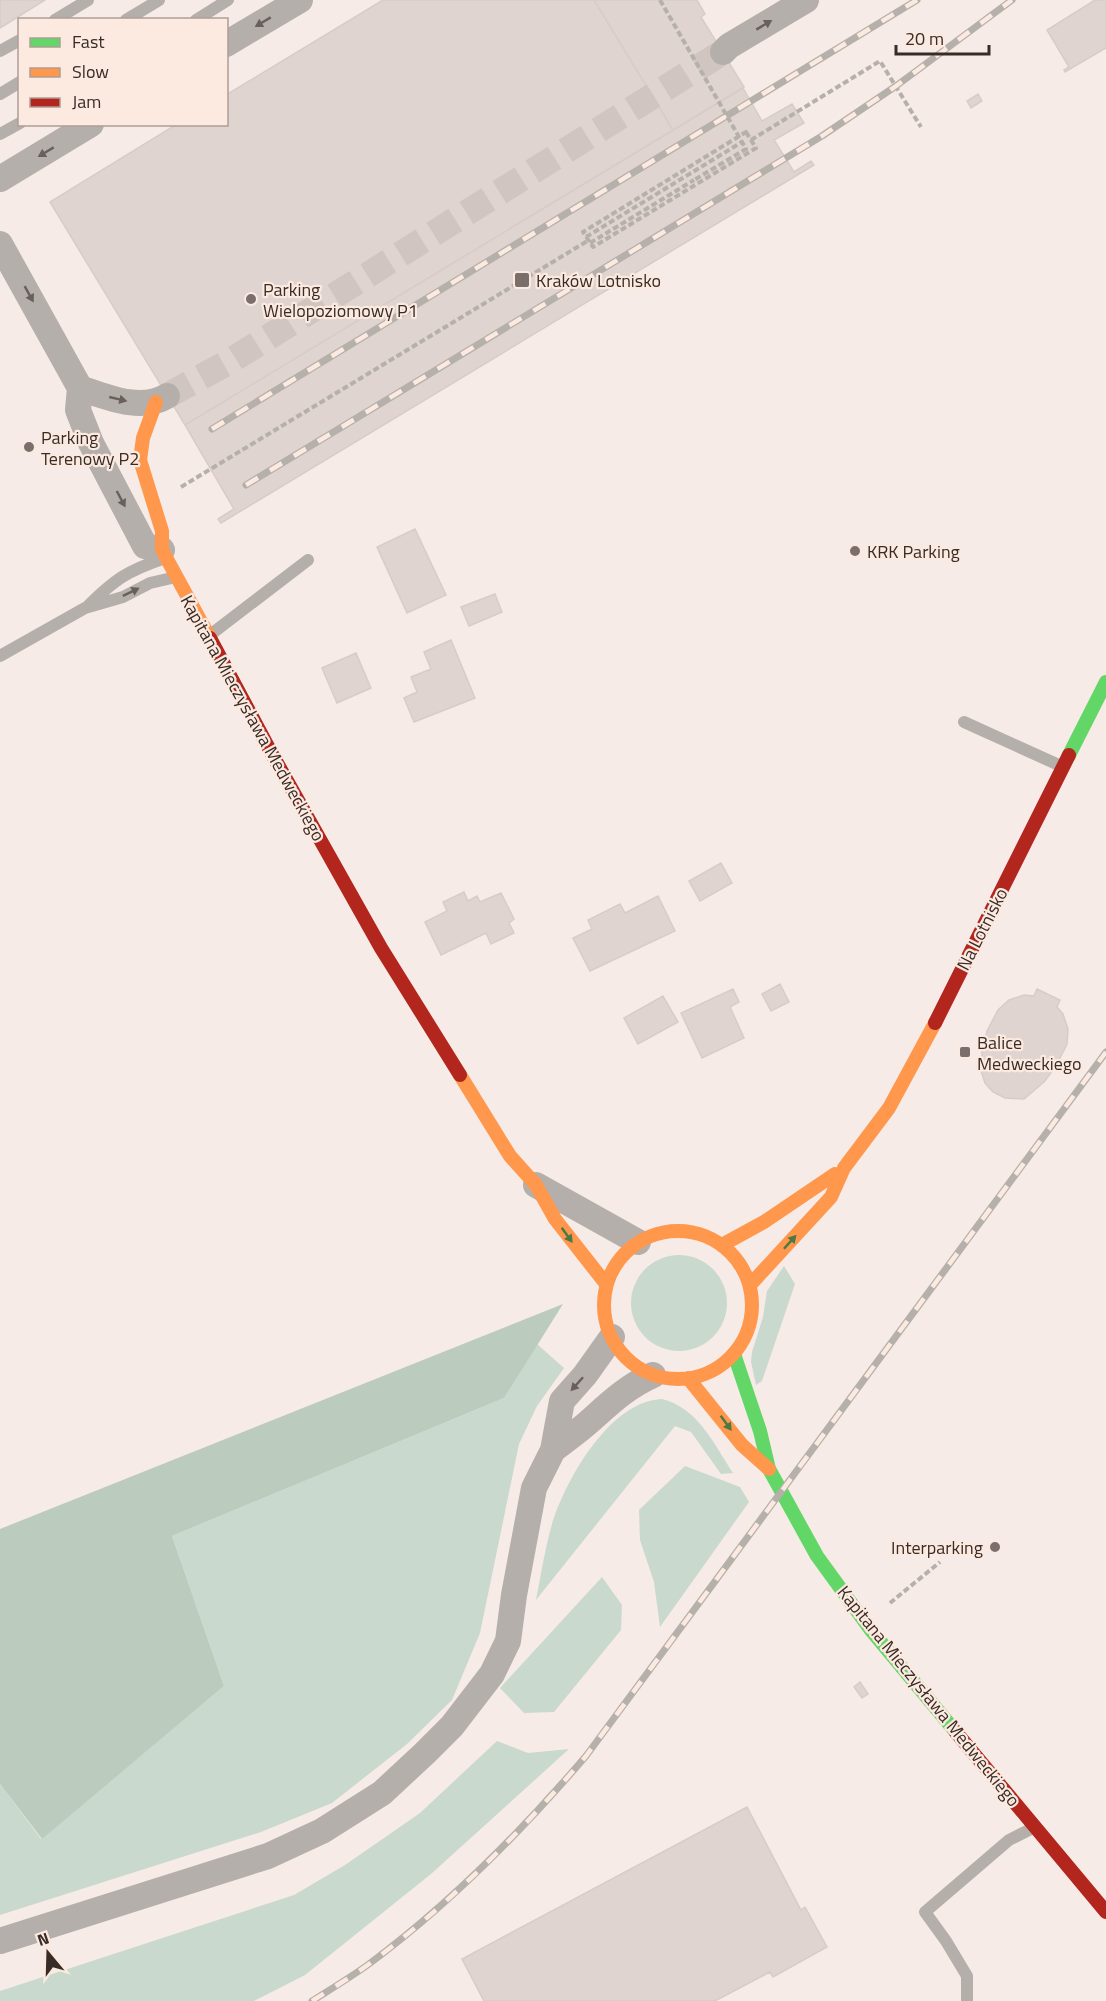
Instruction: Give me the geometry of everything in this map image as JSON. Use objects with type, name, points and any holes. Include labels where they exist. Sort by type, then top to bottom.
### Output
[{"type":"main road","points":[[161,399],[143,438],[140,460],[162,531],[164,554]]},
{"type":"main road","name":"Kapitana Mieczysława Medweckiego","points":[[164,554],[272,754],[381,948],[510,1156],[536,1185],[555,1219],[606,1284]]},
{"type":"main road","name":"Na Lotnisko","points":[[750,1285],[831,1197],[844,1168],[889,1108],[944,1006],[1106,682]]},
{"type":"main road","name":"Na Lotnisko","points":[[722,1245],[764,1222],[844,1168]]},
{"type":"main road","points":[[681,1230],[703,1234],[722,1245],[740,1263],[750,1285],[752,1309],[747,1333],[734,1354],[705,1374],[688,1378],[653,1375],[625,1358],[612,1337],[604,1313],[606,1284],[624,1253],[639,1242],[659,1233],[681,1230]]},
{"type":"main road","name":"Kapitana Mieczysława Medweckiego","points":[[734,1354],[760,1431],[768,1469],[817,1556],[870,1629],[1106,1912]]},
{"type":"main road","name":"Kapitana Mieczysława Medweckiego","points":[[688,1378],[742,1445],[768,1469]]},
{"type":"street","points":[[228,43],[300,0]]},
{"type":"street","points":[[723,52],[729,46],[806,0]]},
{"type":"street","points":[[0,179],[88,126]]},
{"type":"street","name":"Kapitana Mieczysława Medweckiego","points":[[0,244],[80,388],[78,410],[91,443],[145,546],[164,554]]},
{"type":"street","points":[[80,388],[133,403],[161,399]]},
{"type":"street","name":"Kapitana Mieczysława Medweckiego","points":[[536,1185],[639,1242]]},
{"type":"street","points":[[0,1941],[268,1856],[322,1831],[382,1793],[452,1726],[492,1674],[508,1641],[534,1488],[553,1450],[562,1401],[585,1375],[612,1337]]},
{"type":"street","points":[[553,1450],[612,1400],[639,1381],[653,1375]]},
{"type":"lane","points":[[58,18],[88,0]]},
{"type":"lane","points":[[129,18],[159,0]]},
{"type":"lane","points":[[199,18],[228,0]]},
{"type":"lane","points":[[0,51],[18,41]]},
{"type":"lane","points":[[0,94],[18,83]]},
{"type":"lane","points":[[0,134],[18,124]]},
{"type":"lane","points":[[85,608],[113,581],[164,554]]},
{"type":"lane","points":[[209,636],[308,560]]},
{"type":"lane","points":[[0,656],[85,608],[123,597],[150,583],[177,577]]},
{"type":"lane","points":[[964,722],[1064,767]]},
{"type":"lane","points":[[967,2001],[967,1976],[925,1912],[1008,1840],[1036,1826]]},
{"type":"path","points":[[178,489],[588,240],[746,149],[660,0]]},
{"type":"path","points":[[751,140],[880,61],[921,127]]},
{"type":"path","points":[[746,132],[756,148],[593,248],[588,240],[583,232],[746,132]]},
{"type":"path","points":[[588,240],[742,142]]},
{"type":"green space","points":[[670,1255],[688,1255],[706,1263],[719,1276],[727,1294],[724,1322],[706,1343],[688,1351],[670,1351],[652,1343],[639,1330],[631,1312],[631,1294],[639,1276],[652,1263]]},
{"type":"green space","points":[[784,1266],[795,1284],[762,1381],[756,1385],[751,1362],[752,1352],[763,1317],[767,1291]]},
{"type":"green space","points":[[563,1304],[504,1398],[172,1536],[224,1686],[42,1839],[0,1784],[0,1529]]},
{"type":"green space","points":[[537,1344],[564,1368],[537,1406],[519,1444],[480,1633],[452,1700],[407,1744],[332,1803],[261,1832],[0,1915],[0,1784],[41,1839],[224,1686],[172,1536],[504,1398]]},
{"type":"green space","points":[[662,1399],[686,1410],[704,1428],[733,1473],[721,1474],[691,1432],[675,1426],[536,1600],[552,1524],[579,1465],[608,1428],[625,1413],[643,1403]]},
{"type":"green space","points":[[685,1466],[740,1487],[749,1502],[660,1627],[654,1582],[640,1540],[639,1510]]},
{"type":"green space","points":[[602,1577],[622,1605],[621,1630],[554,1712],[524,1713],[500,1688]]},
{"type":"green space","points":[[497,1741],[528,1753],[569,1749],[431,1874],[305,1975],[254,2001],[0,2001],[0,1991],[294,1895],[345,1865],[420,1813]]},
{"type":"building","points":[[0,0],[45,0],[0,28]]},
{"type":"building","name":"Parking Wielopoziomowy P1","points":[[383,0],[594,0],[673,130],[185,425],[50,202],[174,126],[228,126],[228,94]]},
{"type":"building","points":[[594,0],[697,0],[705,14],[701,17],[744,87],[673,130]]},
{"type":"building","points":[[1095,0],[1106,0],[1106,48],[1065,72],[1064,70],[1069,67],[1047,30]]},
{"type":"building","points":[[743,88],[762,121],[792,104],[804,123],[774,140],[794,172],[811,161],[814,165],[221,523],[218,519],[234,509],[185,425]]},
{"type":"building","points":[[978,94],[982,101],[971,108],[967,101]]},
{"type":"building","points":[[415,529],[446,595],[407,613],[377,547]]},
{"type":"building","points":[[495,594],[502,612],[469,626],[461,607]]},
{"type":"building","points":[[451,640],[475,698],[414,722],[404,698],[417,692],[411,677],[431,669],[424,652]]},
{"type":"building","points":[[356,653],[371,688],[337,703],[322,668]]},
{"type":"building","points":[[721,863],[732,883],[700,901],[689,881]]},
{"type":"building","points":[[464,892],[468,901],[477,896],[480,902],[501,893],[514,919],[509,923],[514,933],[491,944],[486,933],[441,955],[425,922],[447,911],[443,902]]},
{"type":"building","points":[[658,896],[675,931],[590,971],[573,938],[592,929],[588,920],[620,904],[625,913]]},
{"type":"building","points":[[780,984],[789,1002],[771,1011],[762,994]]},
{"type":"building","points":[[733,989],[739,1002],[730,1007],[744,1038],[702,1058],[681,1013]]},
{"type":"building","points":[[1037,989],[1060,1000],[1057,1007],[1063,1014],[1068,1029],[1067,1044],[1056,1066],[1044,1082],[1024,1099],[1005,1098],[993,1092],[985,1083],[981,1071],[982,1052],[987,1031],[998,1010],[1009,1000],[1024,995],[1034,996]]},
{"type":"building","points":[[663,996],[678,1022],[638,1044],[624,1018]]},
{"type":"building","points":[[860,1682],[868,1694],[862,1698],[854,1687]]},
{"type":"building","points":[[747,1807],[801,1910],[805,1907],[827,1947],[773,1977],[770,1972],[715,2001],[484,2001],[462,1959]]},
{"type":"tunnel","points":[[167,396],[232,360],[723,52]]},
{"type":"railway","points":[[212,429],[917,0]]},
{"type":"railway","points":[[246,485],[822,136],[896,86],[1012,0]]},
{"type":"railway","points":[[312,2001],[369,1964],[456,1892],[536,1812],[586,1756],[1106,1052]]},
{"type":"traffic: fast","points":[[1069,755],[1106,682]]},
{"type":"traffic: fast","points":[[734,1354],[760,1431],[769,1469],[817,1556],[870,1629],[955,1731]]},
{"type":"traffic: slow","points":[[156,402],[143,438],[140,460],[162,531],[162,550],[210,638]]},
{"type":"traffic: slow","points":[[750,1285],[831,1197],[844,1168],[889,1108],[935,1023]]},
{"type":"traffic: slow","points":[[460,1075],[510,1156],[536,1185],[555,1219],[606,1284]]},
{"type":"traffic: slow","points":[[722,1245],[764,1222],[835,1174]]},
{"type":"traffic: slow","points":[[678,1231],[706,1237],[730,1253],[746,1277],[752,1305],[746,1333],[730,1357],[706,1373],[678,1379],[650,1373],[626,1357],[610,1333],[604,1305],[610,1277],[626,1253],[650,1237],[678,1231]]},
{"type":"traffic: slow","points":[[688,1378],[742,1445],[769,1469]]},
{"type":"traffic: jam","points":[[210,638],[381,948],[460,1075]]},
{"type":"traffic: jam","points":[[935,1023],[1069,755]]},
{"type":"traffic: jam","points":[[955,1731],[1106,1912]]},
{"type":"place","name":"Kraków Lotnisko","points":[[522,280]]},
{"type":"place","name":"Parking Wielopoziomowy P1","points":[[251,299]]},
{"type":"place","name":"Parking Terenowy P2","points":[[29,447]]},
{"type":"place","name":"KRK Parking","points":[[855,551]]},
{"type":"place","name":"Balice Medweckiego","points":[[965,1052]]},
{"type":"place","name":"Interparking","points":[[995,1547]]}]
